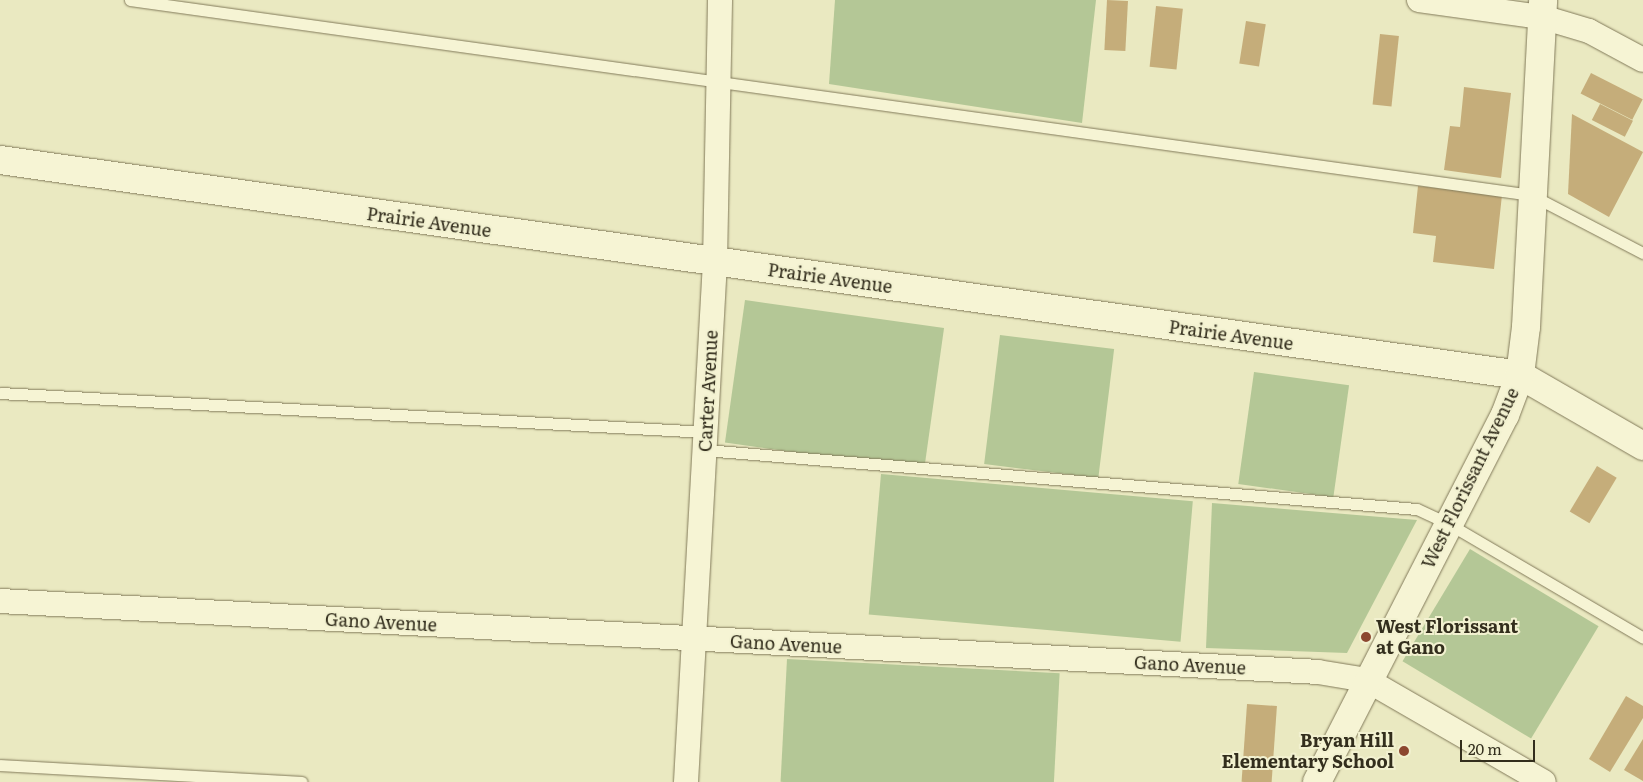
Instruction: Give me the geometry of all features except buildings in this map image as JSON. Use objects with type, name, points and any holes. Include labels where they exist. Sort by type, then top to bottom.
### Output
[{"type":"street","name":"Carter Avenue","points":[[686,782],[696,639],[714,262],[720,0]]},
{"type":"street","points":[[1420,0],[1542,9],[1589,31],[1643,60]]},
{"type":"street","name":"West Florissant Avenue","points":[[1317,782],[1367,680],[1505,415],[1520,375],[1526,327],[1531,195],[1542,9]]},
{"type":"street","name":"Prairie Avenue","points":[[0,160],[1520,375],[1643,446]]},
{"type":"street","name":"Gano Avenue","points":[[0,601],[1318,672],[1367,680],[1544,782]]},
{"type":"lane","points":[[130,0],[1531,195],[1643,254]]},
{"type":"lane","points":[[0,393],[706,441],[1417,509],[1449,524],[1643,638]]},
{"type":"lane","points":[[0,765],[302,782]]},
{"type":"green space","points":[[835,0],[1096,0],[1082,123],[829,84]]},
{"type":"green space","points":[[745,300],[944,328],[924,471],[725,443]]},
{"type":"green space","points":[[1000,335],[1114,349],[1098,478],[984,464]]},
{"type":"green space","points":[[1254,372],[1349,385],[1333,497],[1238,484]]},
{"type":"green space","points":[[881,474],[1193,501],[1181,642],[869,614]]},
{"type":"green space","points":[[1212,503],[1417,520],[1347,653],[1206,648]]},
{"type":"green space","points":[[1470,549],[1599,626],[1531,739],[1403,661]]},
{"type":"green space","points":[[787,659],[1060,673],[1054,782],[781,782]]},
{"type":"place","name":"West Florissant at Gano","points":[[1366,637]]},
{"type":"place","name":"Bryan Hill Elementary School","points":[[1404,751]]}]
